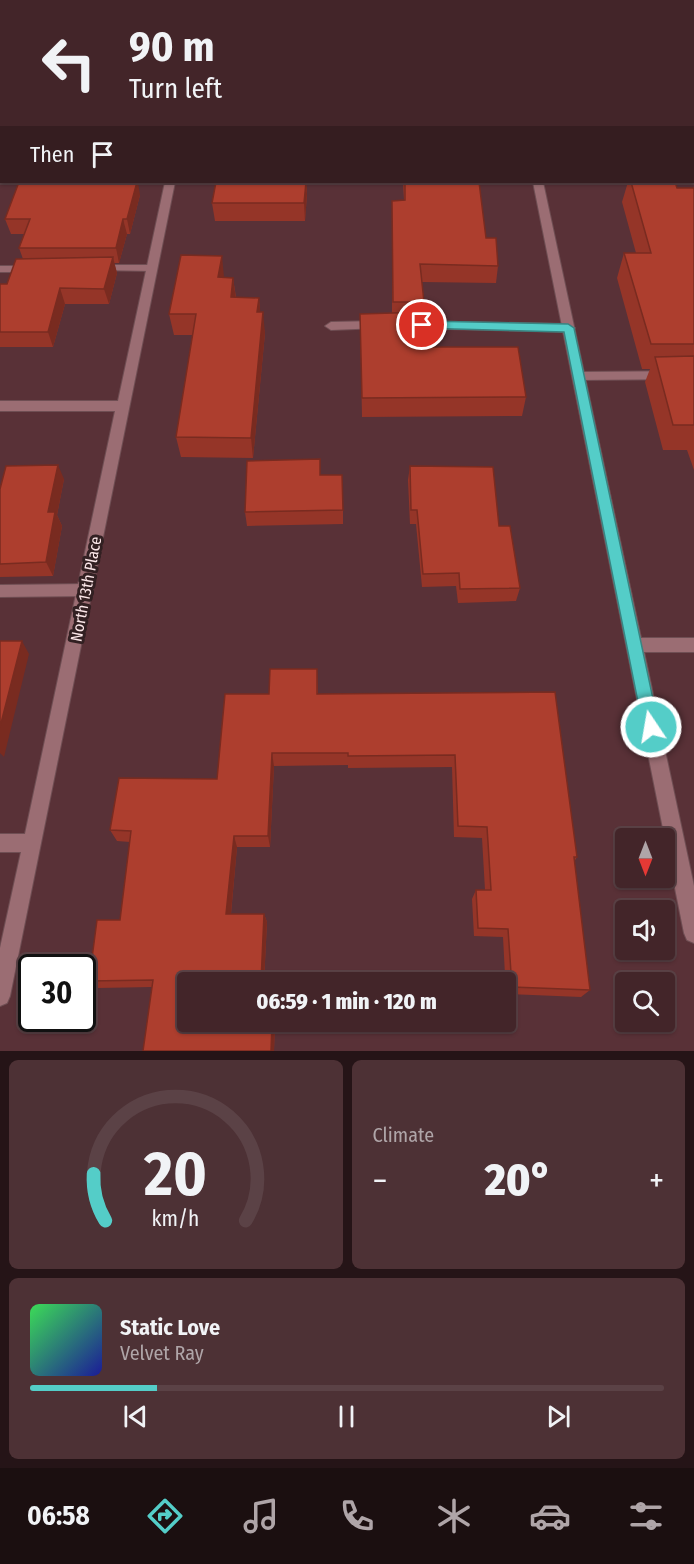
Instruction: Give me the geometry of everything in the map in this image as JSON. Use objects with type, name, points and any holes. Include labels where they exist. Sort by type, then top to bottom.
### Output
[{"type":"street","name":"North 13th Place","points":[[0,996],[170,183]]},
{"type":"street","points":[[538,183],[694,933]]},
{"type":"street","points":[[0,406],[122,406]]},
{"type":"street","points":[[634,645],[694,645]]},
{"type":"street","points":[[0,843],[33,843]]},
{"type":"lane","points":[[82,268],[152,268]]},
{"type":"lane","points":[[0,269],[47,269]]},
{"type":"lane","points":[[331,326],[568,328]]},
{"type":"lane","points":[[578,376],[694,375]]},
{"type":"lane","points":[[0,591],[86,590]]},
{"type":"building","points":[[19,183],[137,183],[127,219],[123,219],[116,248],[19,248],[30,219],[5,219]]},
{"type":"building","points":[[216,183],[306,183],[304,203],[212,203]]},
{"type":"building","points":[[405,183],[479,183],[486,238],[496,238],[498,266],[420,264],[424,302],[393,302],[392,201],[405,200]]},
{"type":"building","points":[[631,183],[675,183],[677,188],[694,188],[694,344],[651,344],[624,253],[651,253]]},
{"type":"building","points":[[181,255],[222,256],[218,277],[233,278],[231,297],[259,298],[257,312],[263,312],[251,438],[176,437],[196,314],[169,314]]},
{"type":"building","points":[[113,257],[104,289],[60,288],[48,332],[0,332],[0,284],[7,284],[16,259]]},
{"type":"building","points":[[426,312],[430,347],[518,347],[526,397],[362,398],[360,314]]},
{"type":"building","points":[[694,356],[694,425],[673,425],[655,357]]},
{"type":"building","points":[[320,459],[320,475],[342,475],[343,510],[245,512],[247,461]]},
{"type":"building","points":[[58,465],[48,512],[55,512],[46,562],[0,564],[0,489],[6,466]]},
{"type":"building","points":[[410,466],[493,467],[499,526],[510,526],[520,588],[460,589],[459,573],[423,574],[417,510],[411,510]]},
{"type":"building","points":[[0,641],[22,641],[0,727]]},
{"type":"building","points":[[270,669],[317,669],[317,694],[555,692],[577,857],[574,857],[590,990],[516,987],[516,972],[511,972],[508,929],[478,928],[476,890],[491,890],[487,827],[458,826],[455,755],[348,756],[348,753],[272,753],[268,836],[234,836],[226,914],[264,914],[261,972],[177,972],[177,1032],[272,1032],[271,1051],[143,1051],[153,980],[96,981],[96,954],[93,954],[97,920],[120,920],[131,831],[110,830],[119,778],[217,779],[225,694],[269,694]]},
{"type":"route","points":[[422,325],[568,328],[651,727]]}]
